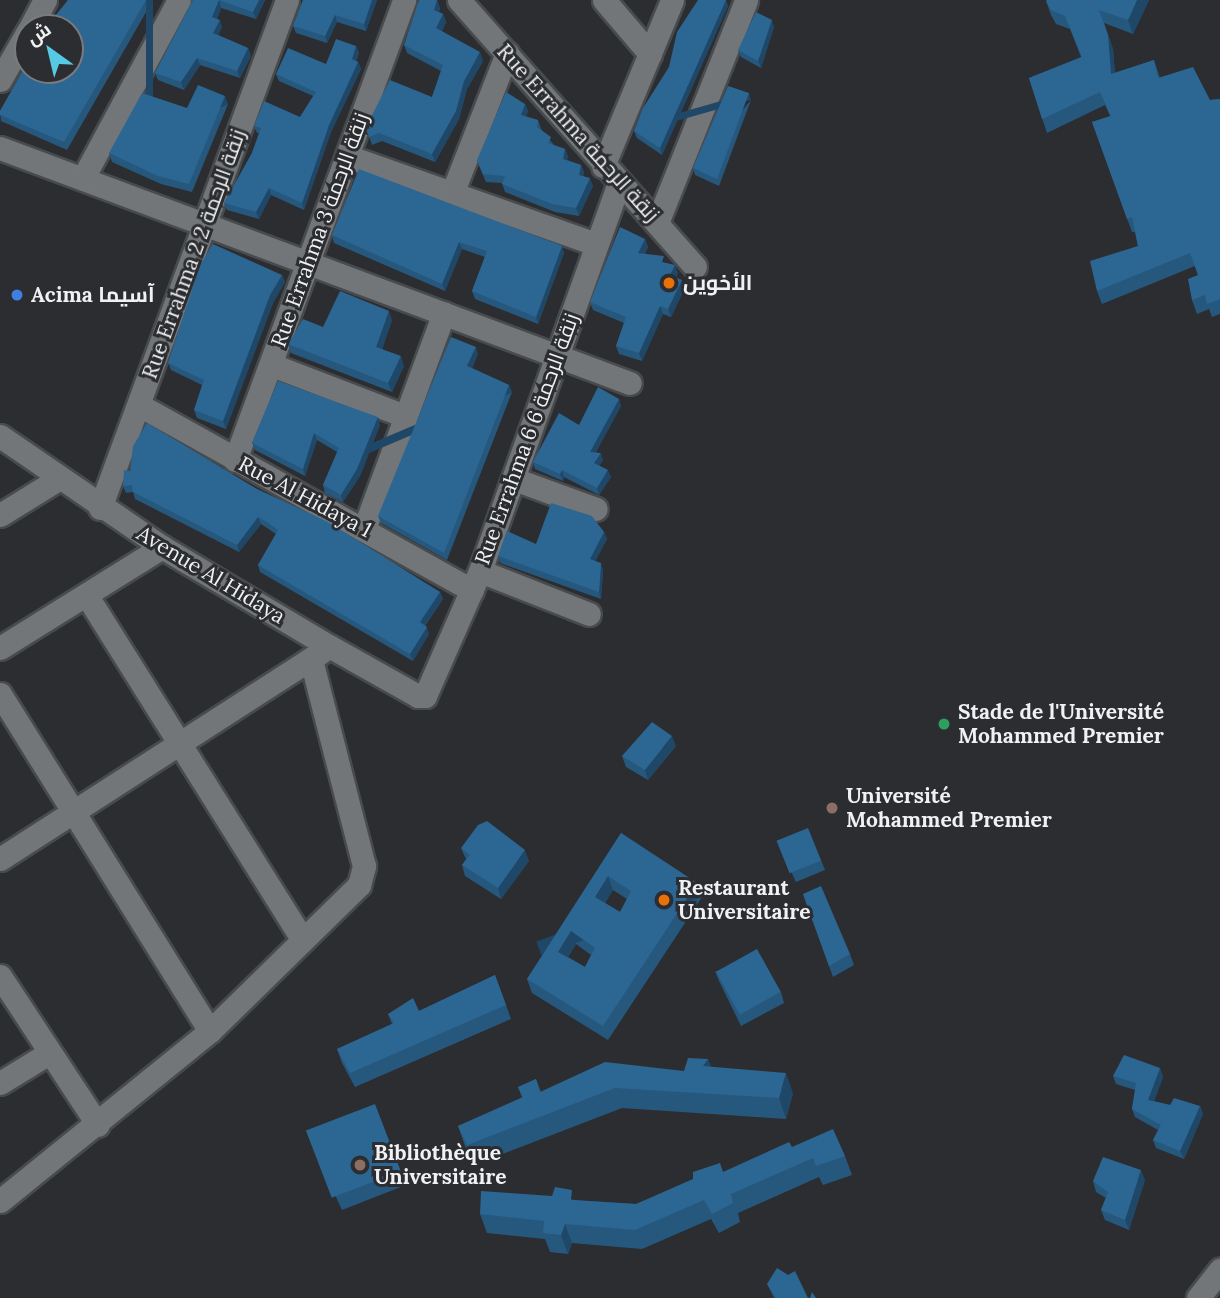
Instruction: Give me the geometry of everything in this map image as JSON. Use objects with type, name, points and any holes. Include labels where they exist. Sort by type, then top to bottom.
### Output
[{"type":"street","points":[[83,178],[178,0]]},
{"type":"street","name":"Rue Errahma 2 2 زنقة الرحمة","points":[[100,508],[287,0]]},
{"type":"street","name":"Rue Errahma 3 زنقة الرحمة","points":[[235,460],[404,0]]},
{"type":"street","name":"Rue Errahma زنقة الرحمة","points":[[460,0],[695,267]]},
{"type":"street","points":[[604,0],[650,54]]},
{"type":"street","name":"Rue Errahma 6 6 زنقة الرحمة","points":[[429,693],[514,479],[596,244],[611,174],[650,54],[671,0]]},
{"type":"street","points":[[657,223],[746,2]]},
{"type":"street","points":[[453,191],[507,53]]},
{"type":"street","points":[[0,80],[14,55]]},
{"type":"street","points":[[0,148],[630,383]]},
{"type":"street","points":[[347,156],[453,191],[596,244]]},
{"type":"street","points":[[364,528],[444,313]]},
{"type":"street","points":[[272,365],[405,416]]},
{"type":"street","name":"Rue Al Hidaya 1","points":[[139,405],[235,460],[364,528],[476,580],[589,614]]},
{"type":"street","name":"Avenue Al Hidaya","points":[[0,436],[100,508],[320,652],[418,696],[429,693]]},
{"type":"street","points":[[0,515],[58,478]]},
{"type":"street","points":[[514,479],[596,509]]},
{"type":"street","points":[[0,648],[162,547]]},
{"type":"street","points":[[87,596],[303,940]]},
{"type":"street","points":[[0,859],[320,652],[365,872],[355,891],[210,1031],[98,1125],[0,1201]]},
{"type":"street","points":[[0,695],[210,1031]]},
{"type":"street","points":[[0,976],[98,1125]]},
{"type":"street","points":[[0,1083],[49,1052]]},
{"type":"street","points":[[1198,1298],[1218,1277]]},
{"type":"building","points":[[68,0],[146,0],[64,142],[0,115],[15,84],[84,84],[84,14],[57,14]]},
{"type":"building","points":[[193,0],[219,0],[212,17],[220,20],[213,33],[248,48],[237,71],[197,58],[181,82],[155,73]]},
{"type":"building","points":[[219,0],[259,0],[253,12]]},
{"type":"building","points":[[303,0],[372,0],[364,24],[335,15],[325,36],[293,26]]},
{"type":"building","points":[[419,0],[437,0],[434,10],[443,14],[436,28],[480,52],[464,81],[456,111],[432,154],[379,133],[369,137],[366,127],[390,80],[432,97],[443,65],[404,45]]},
{"type":"building","points":[[698,0],[726,0],[660,148],[634,131],[643,108],[669,67],[677,32]]},
{"type":"building","points":[[1047,0],[1137,0],[1128,20],[1099,10],[1108,35],[1111,74],[1154,60],[1158,78],[1193,67],[1210,100],[1220,99],[1220,299],[1207,304],[1205,295],[1192,300],[1188,279],[1198,275],[1190,253],[1097,291],[1090,261],[1138,246],[1132,217],[1127,219],[1092,122],[1111,116],[1100,92],[1042,119],[1029,78],[1082,57],[1065,16],[1051,10]]},
{"type":"building","points":[[756,12],[772,20],[758,61],[738,50]]},
{"type":"building","points":[[336,39],[356,46],[352,59],[358,62],[329,125],[302,203],[269,188],[256,212],[224,203],[252,153],[261,128],[254,126],[264,101],[300,117],[316,92],[276,74],[288,48],[326,64]]},
{"type":"building","points":[[198,85],[225,96],[189,184],[158,176],[109,153],[142,93],[187,108]]},
{"type":"building","points":[[728,86],[749,93],[717,179],[693,168]]},
{"type":"building","points":[[506,92],[525,104],[521,115],[538,120],[537,127],[551,137],[548,143],[565,149],[563,159],[581,165],[579,175],[590,178],[576,208],[552,204],[502,184],[505,176],[483,174],[477,160]]},
{"type":"building","points":[[359,169],[562,246],[536,317],[472,291],[487,251],[459,242],[442,284],[332,235]]},
{"type":"building","points":[[620,227],[645,239],[638,253],[664,256],[662,262],[675,265],[670,275],[682,280],[668,309],[660,306],[639,353],[616,346],[626,317],[590,302]]},
{"type":"building","points":[[213,244],[282,275],[270,295],[223,421],[194,410],[204,380],[168,363],[200,265]]},
{"type":"building","points":[[340,291],[389,311],[376,347],[401,356],[388,383],[288,344],[303,319],[323,327]]},
{"type":"building","points":[[451,337],[476,347],[467,366],[509,385],[444,553],[378,516]]},
{"type":"building","points":[[278,381],[378,417],[357,469],[341,495],[323,485],[339,448],[314,433],[303,469],[252,443]]},
{"type":"building","points":[[598,387],[619,399],[590,452],[601,453],[594,463],[608,470],[597,488],[562,470],[560,474],[533,462],[559,413],[579,425]]},
{"type":"building","points":[[147,423],[257,489],[328,522],[440,592],[420,622],[427,627],[410,654],[258,565],[278,530],[267,522],[258,517],[237,545],[133,492],[132,485],[123,486],[124,470],[130,471],[133,446]]},
{"type":"building","points":[[551,503],[592,516],[604,532],[590,559],[601,563],[599,592],[498,556],[507,531],[536,544]]},
{"type":"building","points":[[652,722],[672,736],[645,770],[622,756]]},
{"type":"building","points":[[487,821],[525,850],[498,888],[462,865],[470,855],[461,848],[478,825]]},
{"type":"building","points":[[808,828],[821,860],[790,873],[776,841]]},
{"type":"building","points":[[621,833],[697,883],[603,1026],[527,979]],"holes":[[[608,876],[631,891],[620,912],[595,897]],[[571,931],[595,948],[585,967],[558,952]]]},
{"type":"building","points":[[821,886],[850,954],[829,966],[803,894]]},
{"type":"building","points":[[757,949],[781,992],[740,1015],[716,972]]},
{"type":"building","points":[[495,975],[506,1005],[350,1073],[337,1049],[394,1023],[388,1014],[413,998],[419,1011]]},
{"type":"building","points":[[1124,1055],[1160,1068],[1148,1100],[1170,1105],[1174,1098],[1200,1106],[1180,1151],[1153,1140],[1161,1125],[1132,1109],[1136,1083],[1113,1076]]},
{"type":"building","points":[[688,1058],[708,1059],[703,1066],[786,1073],[779,1098],[615,1088],[467,1145],[458,1126],[523,1097],[518,1087],[536,1079],[540,1092],[605,1062],[684,1071]]},
{"type":"building","name":"Bibliothèque Universitaire","points":[[375,1104],[401,1171],[332,1198],[306,1131]]},
{"type":"building","points":[[833,1129],[845,1156],[816,1166],[813,1158],[731,1194],[733,1203],[712,1214],[704,1200],[635,1230],[565,1224],[561,1235],[543,1233],[544,1221],[480,1214],[481,1191],[552,1196],[555,1187],[572,1190],[571,1200],[636,1204],[693,1179],[693,1172],[720,1163],[723,1172],[789,1142],[792,1147]]},
{"type":"building","points":[[1103,1157],[1141,1170],[1125,1220],[1101,1210],[1108,1192],[1093,1181]]},
{"type":"building","points":[[777,1268],[788,1275],[795,1271],[808,1298],[776,1298],[767,1284]]},
{"type":"place","name":"الأخوين","points":[[669,283]]},
{"type":"place","name":"Acima آسيما","points":[[17,295]]},
{"type":"place","name":"Stade de l'Université Mohammed Premier","points":[[944,724]]},
{"type":"place","name":"Université Mohammed Premier","points":[[832,808]]},
{"type":"place","name":"Restaurant Universitaire","points":[[664,900]]},
{"type":"place","name":"Bibliothèque Universitaire","points":[[360,1165]]}]
